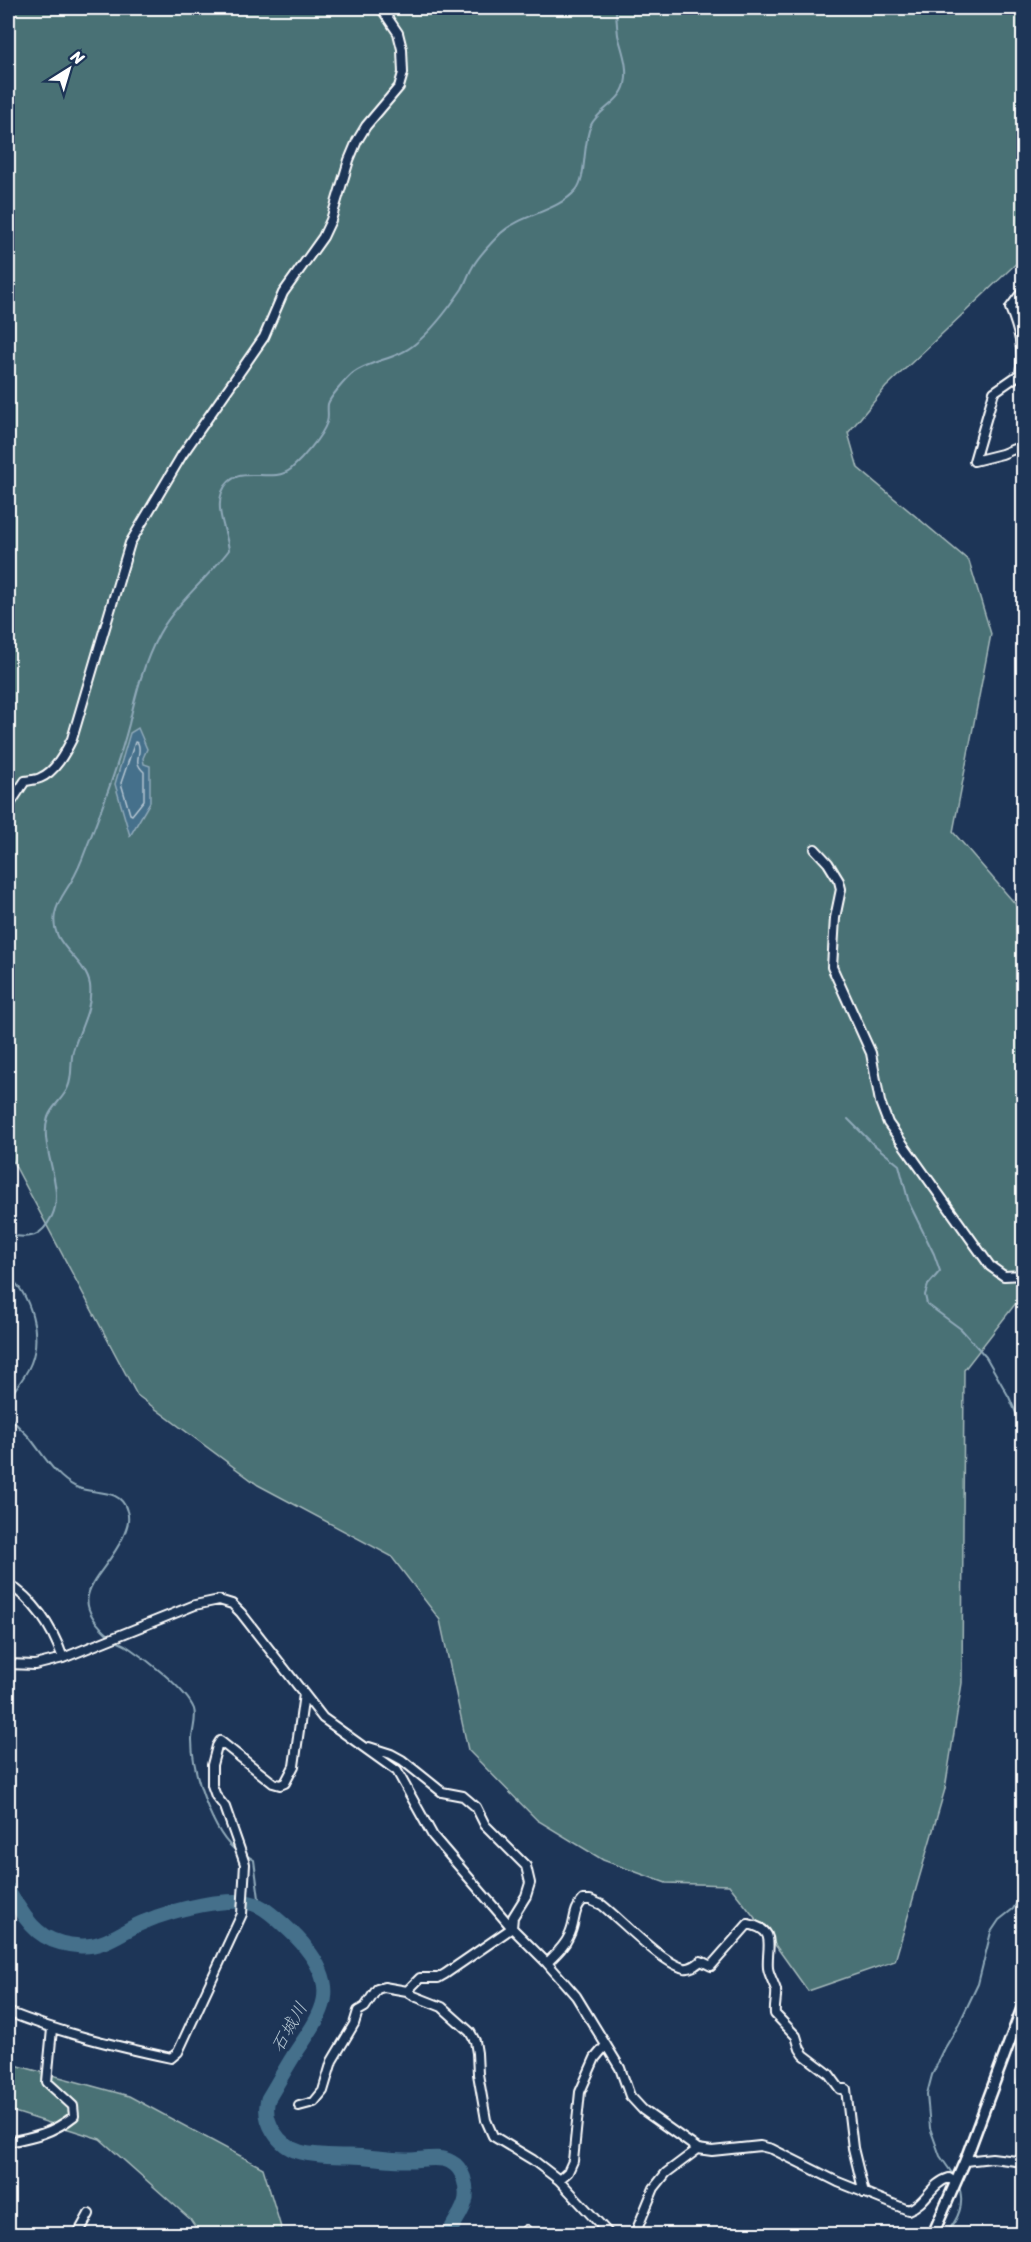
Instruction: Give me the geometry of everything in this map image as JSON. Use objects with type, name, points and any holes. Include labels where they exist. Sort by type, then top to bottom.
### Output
[{"type":"street","points":[[8,807],[26,781],[39,779],[49,774],[65,753],[72,739],[130,543],[182,455],[264,337],[283,293],[323,237],[331,220],[357,141],[366,126],[399,87],[403,73],[402,49],[398,33],[381,8]]},
{"type":"street","points":[[1023,289],[1010,308],[1019,332],[1023,357],[1020,374],[994,392],[974,461],[1002,454],[1023,445]]},
{"type":"street","points":[[815,849],[840,881],[832,967],[871,1053],[880,1102],[888,1123],[990,1266],[1004,1276],[1023,1275]]},
{"type":"street","points":[[8,1584],[23,1593],[36,1607],[56,1637],[63,1658]]},
{"type":"street","points":[[8,1664],[36,1665],[63,1658],[186,1609],[219,1600],[232,1604],[323,1718],[397,1771],[433,1836],[512,1928],[576,1996],[620,2068],[630,2096],[643,2110],[698,2149],[712,2151],[760,2146],[772,2149],[864,2193],[909,2210],[917,2207],[940,2181],[949,2178],[955,2182]]},
{"type":"street","points":[[8,2012],[52,2029],[171,2058],[178,2052],[242,1914],[245,1864],[225,1807],[216,1796],[212,1785],[212,1765],[217,1746],[220,1741],[224,1743],[273,1783],[280,1785],[285,1783],[294,1766],[304,1694]]},
{"type":"street","points":[[362,1746],[391,1754],[442,1792],[463,1796],[476,1807],[485,1825],[526,1866],[530,1883],[526,1896],[513,1917],[512,1928]]},
{"type":"street","points":[[547,1963],[564,1946],[570,1934],[576,1907],[583,1900],[590,1899],[602,1905],[666,1959],[684,1968],[693,1967],[701,1961],[711,1966],[748,1924],[761,1928],[766,1932],[769,1941],[768,1969],[776,1991],[775,2013],[796,2036],[804,2055],[829,2074],[840,2089],[846,2089],[853,2148],[864,2193]]},
{"type":"street","points":[[407,1991],[420,1978],[438,1978],[445,1974],[512,1928]]},
{"type":"street","points":[[299,2106],[314,2102],[323,2091],[332,2061],[354,2024],[358,2011],[365,2007],[377,1989],[384,1987],[407,1991],[442,2007],[470,2032],[475,2041],[486,2120],[493,2136],[533,2160],[559,2181],[609,2235]]},
{"type":"street","points":[[933,2235],[964,2161],[1023,2003]]},
{"type":"street","points":[[8,2142],[39,2136],[63,2125],[74,2116],[74,2106],[47,2082],[52,2029]]},
{"type":"street","points":[[559,2181],[568,2172],[573,2161],[580,2092],[595,2058],[606,2045]]},
{"type":"street","points":[[635,2235],[654,2188],[666,2173],[698,2149]]},
{"type":"street","points":[[964,2161],[992,2158],[1023,2162]]},
{"type":"street","points":[[78,2235],[89,2214]]},
{"type":"green space","points":[[8,8],[1023,8],[1023,257],[886,387],[848,433],[858,468],[969,561],[991,634],[953,832],[1024,914],[1023,1294],[964,1370],[962,1683],[945,1789],[895,1961],[808,1991],[729,1885],[666,1883],[603,1860],[537,1820],[468,1750],[440,1620],[391,1556],[258,1485],[137,1395],[11,1158],[8,1120]]},
{"type":"green space","points":[[8,2063],[129,2096],[263,2168],[283,2234],[200,2234],[190,2219],[100,2139],[8,2110]]},
{"type":"green space","points":[[1023,2063],[1024,2099],[1017,2091]]},
{"type":"water","points":[[138,728],[147,749],[143,758],[144,764],[150,766],[150,802],[130,836],[115,784],[130,733]]},
{"type":"waterway","points":[[8,1235],[29,1237],[39,1233],[52,1216],[56,1192],[46,1141],[46,1128],[50,1113],[70,1083],[73,1051],[89,1002],[90,985],[87,975],[57,935],[56,910],[79,866],[104,803],[125,740],[141,678],[159,634],[174,611],[229,550],[220,507],[222,492],[235,477],[283,474],[291,469],[321,434],[328,420],[329,401],[350,375],[368,365],[401,353],[415,344],[446,311],[462,289],[478,259],[501,233],[519,221],[559,203],[576,190],[582,177],[586,142],[591,125],[599,114],[615,101],[625,84],[626,65],[618,35],[616,8]]},
{"type":"waterway","points":[[848,1119],[899,1165],[909,1203],[940,1271],[928,1285],[925,1295],[927,1304],[961,1329],[986,1357],[1009,1397],[1024,1431]]},
{"type":"waterway","points":[[8,1276],[23,1293],[35,1328],[31,1363],[21,1382],[8,1399],[11,1417],[50,1465],[69,1483],[76,1487],[119,1498],[127,1511],[128,1524],[123,1537],[97,1576],[88,1598],[89,1610],[96,1622],[111,1637]]},
{"type":"waterway","points":[[1024,1586],[1024,1597]]},
{"type":"waterway","points":[[116,1641],[155,1667],[190,1701],[195,1713],[193,1753],[205,1801],[220,1832],[238,1852]]},
{"type":"waterway","points":[[1024,1665],[1021,1681],[1024,1700]]},
{"type":"waterway","points":[[954,2176],[940,2156],[930,2128],[927,2094],[932,2075],[978,1984],[991,1932],[999,1920],[1013,1909],[1021,1896],[1024,1845]]},
{"type":"waterway","points":[[243,1853],[254,1860],[260,1906]]},
{"type":"waterway","name":"石城川","points":[[8,1889],[11,1897],[37,1931],[52,1940],[70,1945],[98,1944],[155,1918],[218,1902],[248,1903],[259,1906],[270,1913],[306,1948],[316,1963],[325,1988],[321,2011],[315,2023],[268,2099],[267,2116],[270,2124],[285,2144],[300,2152],[325,2156],[402,2160],[436,2158],[451,2162],[459,2168],[463,2177],[466,2198],[449,2234]]},
{"type":"waterway","points":[[946,2234],[960,2211],[961,2198],[958,2184]]}]
